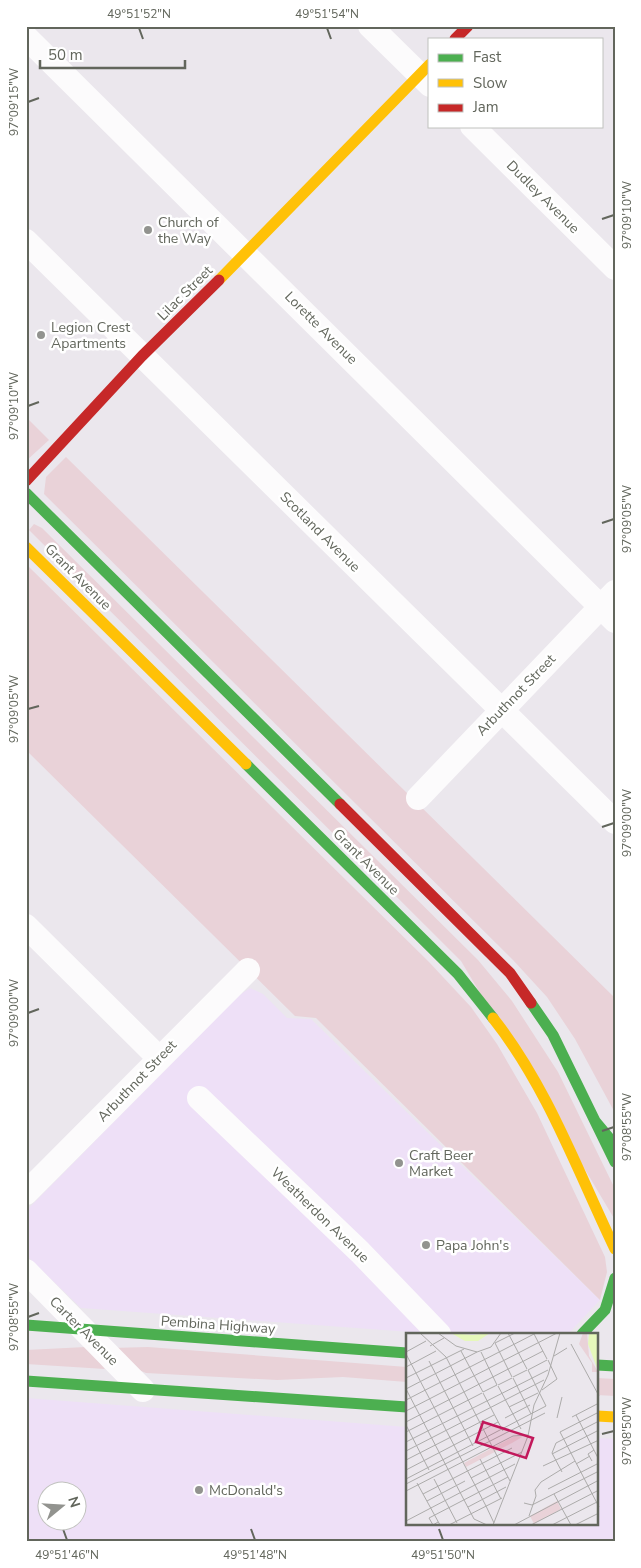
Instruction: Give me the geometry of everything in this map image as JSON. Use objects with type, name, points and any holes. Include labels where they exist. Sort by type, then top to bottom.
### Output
[{"type":"main road","points":[[456,38],[468,26]]},
{"type":"main road","name":"Lilac Street","points":[[26,481],[142,356],[426,74]]},
{"type":"main road","name":"Grant Avenue","points":[[26,493],[510,973],[553,1035],[615,1162]]},
{"type":"main road","name":"Grant Avenue","points":[[26,547],[458,974],[508,1037],[546,1103],[615,1250]]},
{"type":"main road","points":[[595,1121],[615,1145]]},
{"type":"main road","points":[[583,1333],[605,1310],[615,1278]]},
{"type":"main road","name":"Pembina Highway","points":[[26,1325],[406,1353]]},
{"type":"main road","points":[[598,1365],[615,1366]]},
{"type":"main road","points":[[26,1381],[406,1407]]},
{"type":"main road","points":[[598,1416],[615,1417]]},
{"type":"street","points":[[370,26],[426,74]]},
{"type":"street","name":"Lorette Avenue","points":[[26,36],[246,254],[610,606]]},
{"type":"street","name":"Dudley Avenue","points":[[474,128],[615,268]]},
{"type":"street","name":"Scotland Avenue","points":[[26,241],[615,822]]},
{"type":"street","name":"Arbuthnot Street","points":[[418,798],[502,711],[610,606]]},
{"type":"street","points":[[26,926],[159,1058]]},
{"type":"street","name":"Arbuthnot Street","points":[[26,1194],[248,970]]},
{"type":"street","name":"Weatherdon Avenue","points":[[199,1098],[360,1252],[437,1333]]},
{"type":"street","name":"Carter Avenue","points":[[26,1272],[143,1390]]},
{"type":"shaded area","points":[[26,417],[49,440],[26,461]]},
{"type":"shaded area","points":[[66,457],[615,998],[615,1113],[575,1039],[547,997],[513,960],[44,494],[46,477]]},
{"type":"shaded area","points":[[34,524],[42,528],[478,960],[512,1001],[558,1072],[615,1189],[615,1220],[461,961],[29,530]]},
{"type":"shaded area","points":[[26,564],[429,962],[471,1007],[497,1044],[537,1113],[605,1257],[607,1272],[600,1300],[316,1018],[295,1016],[26,750]]},
{"type":"shaded area","points":[[250,988],[263,994],[287,1018],[311,1019],[600,1300],[568,1333],[424,1333],[81,1308],[26,1255],[26,1211],[238,996]]},
{"type":"shaded area","points":[[86,1347],[105,1369],[26,1364],[26,1350]]},
{"type":"shaded area","points":[[148,1347],[406,1367],[406,1382],[343,1377],[277,1380],[146,1373],[134,1368],[111,1348]]},
{"type":"shaded area","points":[[598,1378],[615,1379],[615,1396],[598,1395]]},
{"type":"shaded area","points":[[26,1398],[406,1427],[406,1526],[598,1526],[598,1438],[615,1439],[615,1542],[26,1542]]},
{"type":"traffic: fast","points":[[26,493],[340,804]]},
{"type":"traffic: fast","points":[[246,764],[458,974],[493,1018]]},
{"type":"traffic: fast","points":[[531,1003],[553,1035],[615,1162]]},
{"type":"traffic: fast","points":[[595,1121],[615,1145]]},
{"type":"traffic: fast","points":[[583,1333],[605,1310],[615,1278]]},
{"type":"traffic: fast","points":[[26,1325],[406,1353]]},
{"type":"traffic: fast","points":[[598,1365],[615,1366]]},
{"type":"traffic: fast","points":[[26,1381],[406,1407]]},
{"type":"traffic: slow","points":[[219,280],[428,66]]},
{"type":"traffic: slow","points":[[26,547],[246,764]]},
{"type":"traffic: slow","points":[[493,1018],[530,1072],[546,1101],[615,1249]]},
{"type":"traffic: slow","points":[[598,1416],[615,1417]]},
{"type":"traffic: jam","points":[[456,38],[468,26]]},
{"type":"traffic: jam","points":[[26,481],[142,356],[219,280]]},
{"type":"traffic: jam","points":[[340,804],[510,973],[531,1003]]},
{"type":"place","name":"Church of the Way","points":[[148,230]]},
{"type":"place","name":"Legion Crest Apartments","points":[[41,335]]},
{"type":"place","name":"Craft Beer Market","points":[[399,1163]]},
{"type":"place","name":"Papa John's","points":[[426,1245]]},
{"type":"place","name":"McDonald's","points":[[199,1490]]}]
